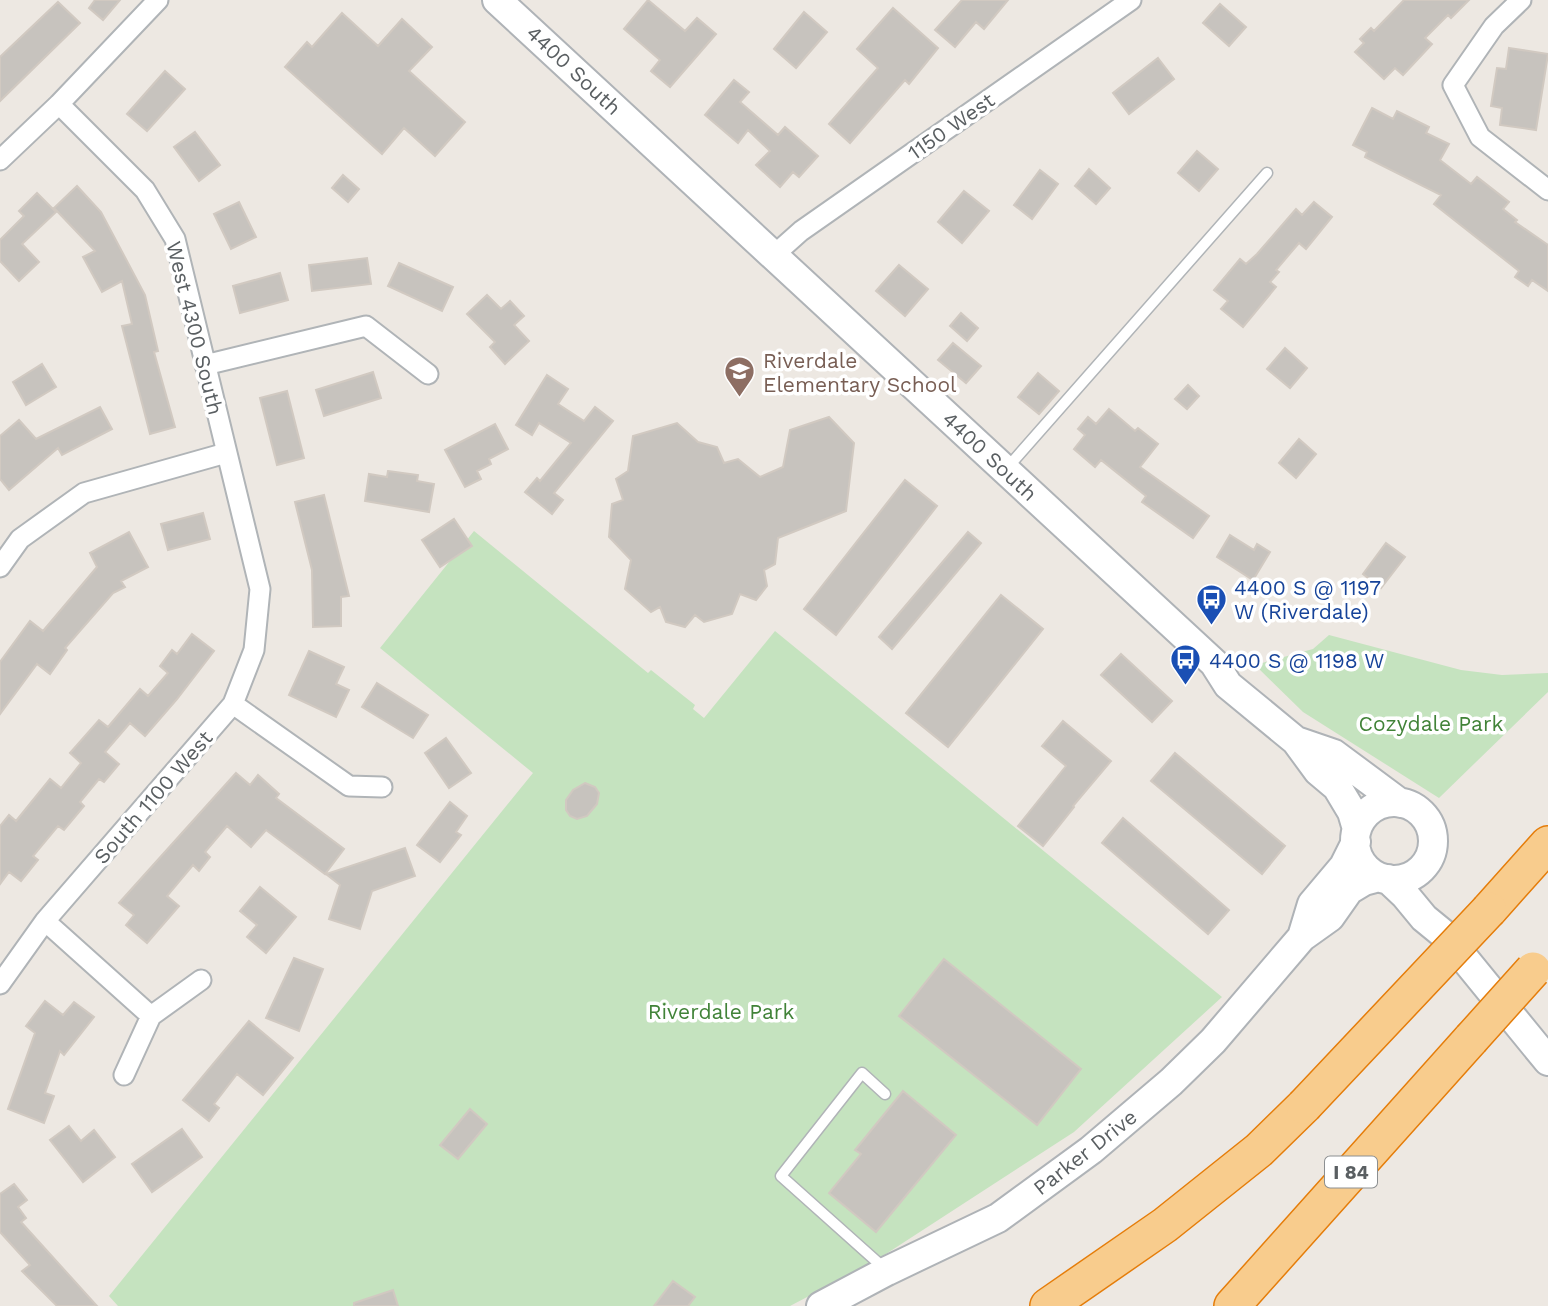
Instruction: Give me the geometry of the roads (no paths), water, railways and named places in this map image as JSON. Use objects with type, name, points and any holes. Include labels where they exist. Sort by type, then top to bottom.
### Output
[{"type":"highway","points":[[1048,1306],[1165,1225],[1259,1150],[1304,1106],[1548,844]]},
{"type":"highway","name":"I 84","points":[[1231,1306],[1540,962]]},
{"type":"street","points":[[0,160],[59,104],[158,0]]},
{"type":"street","name":"4400 South","points":[[497,0],[1214,663],[1228,685],[1296,741]]},
{"type":"street","name":"1150 West","points":[[774,255],[801,231],[1131,0]]},
{"type":"street","points":[[1521,0],[1494,26],[1453,85],[1480,137],[1548,190]]},
{"type":"street","name":"West 4300 South","points":[[59,104],[145,190],[175,239],[260,589]]},
{"type":"street","points":[[205,365],[366,326],[428,374]]},
{"type":"street","points":[[0,567],[20,539],[84,493],[226,453]]},
{"type":"street","name":"South 1100 West","points":[[0,984],[45,922],[233,704],[254,650],[260,589]]},
{"type":"street","points":[[233,704],[349,786],[383,786]]},
{"type":"street","points":[[1296,741],[1334,754],[1400,803],[1419,812],[1431,827],[1433,846],[1423,867],[1409,877],[1384,878]]},
{"type":"street","points":[[1296,741],[1318,771],[1337,787],[1345,798],[1356,836],[1358,855],[1364,864],[1401,890],[1424,918],[1446,936],[1547,1061]]},
{"type":"street","points":[[1356,836],[1366,816],[1374,808],[1387,803],[1400,803]]},
{"type":"street","name":"Parker Drive","points":[[1302,937],[1312,904],[1344,866],[1356,836]]},
{"type":"street","points":[[1423,867],[1426,888],[1446,936]]},
{"type":"street","name":"Parker Drive","points":[[821,1306],[887,1271],[998,1219],[1091,1150],[1171,1082],[1213,1041],[1302,937],[1331,917],[1340,899],[1353,887],[1384,878]]},
{"type":"street","points":[[45,922],[151,1016]]},
{"type":"street","points":[[124,1074],[151,1016],[201,980]]},
{"type":"lane","points":[[1005,471],[1267,173]]},
{"type":"lane","points":[[885,1094],[862,1073],[781,1176],[887,1271]]},
{"type":"place","name":"Riverdale Elementary School","points":[[740,399]]},
{"type":"place","name":"4400 S @ 1197 W (Riverdale)","points":[[1211,626]]},
{"type":"place","name":"4400 S @ 1198 W","points":[[1186,687]]},
{"type":"park label","name":"Cozydale Park","points":[[1431,723]]},
{"type":"park label","name":"Riverdale Park","points":[[721,1011]]}]
